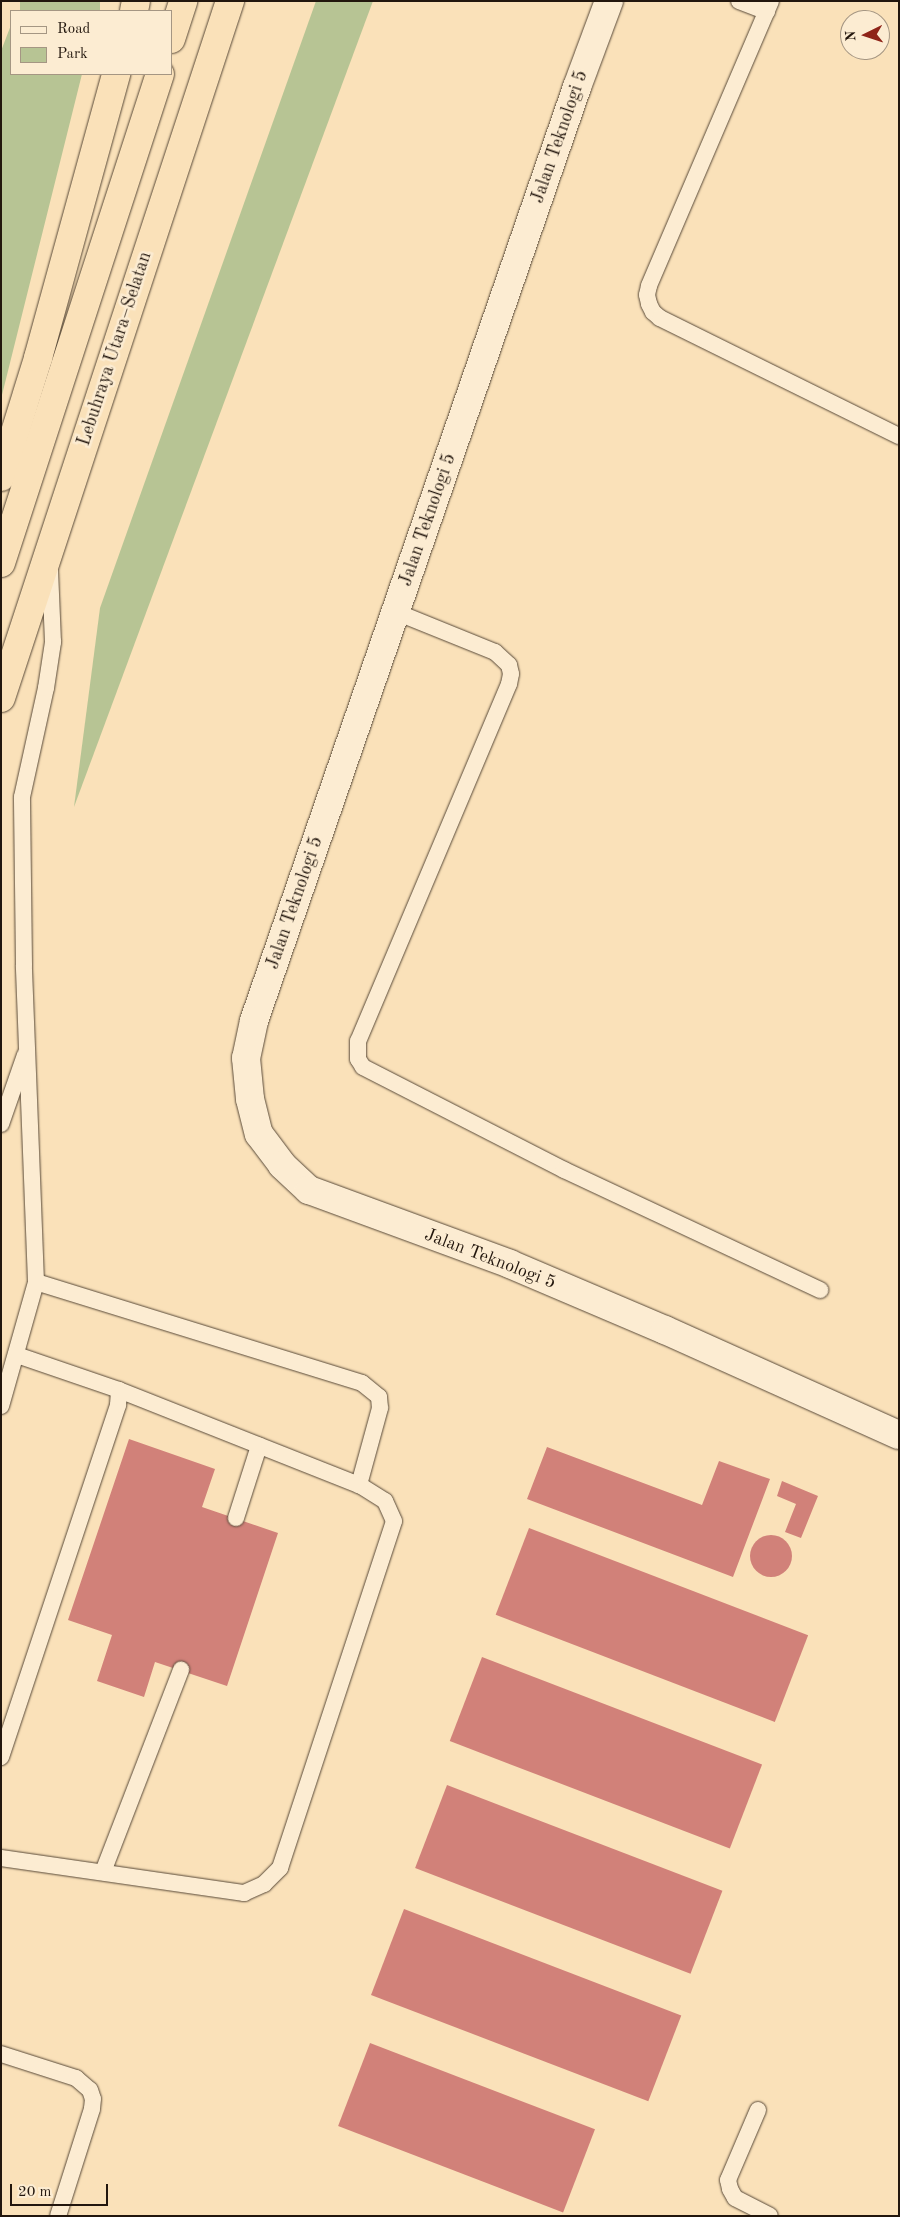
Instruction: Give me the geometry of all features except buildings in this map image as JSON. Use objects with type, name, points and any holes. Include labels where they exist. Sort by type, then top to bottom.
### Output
[{"type":"highway","points":[[172,36],[184,1]]},
{"type":"highway","name":"Lebuhraya Utara–Selatan","points":[[1,698],[230,1]]},
{"type":"highway","points":[[1,477],[38,358],[116,75]]},
{"type":"highway","points":[[1,563],[160,75]]},
{"type":"street","name":"Jalan Teknologi 5","points":[[609,1],[574,96],[254,1021],[246,1058],[250,1099],[259,1134],[282,1166],[309,1190],[518,1268],[674,1334],[899,1435]]},
{"type":"lane","points":[[739,1],[769,7],[649,286],[647,294],[649,304],[653,312],[660,318],[899,436]]},
{"type":"lane","points":[[1,1406],[17,1355],[36,1282],[24,964],[22,798],[46,688],[52,642],[50,549]]},
{"type":"lane","points":[[396,612],[495,652],[509,665],[510,674],[509,684],[358,1041],[358,1059],[363,1067],[564,1170],[820,1290]]},
{"type":"lane","points":[[1,1124],[28,1045]]},
{"type":"lane","points":[[36,1282],[362,1383],[379,1397],[380,1408],[359,1485]]},
{"type":"lane","points":[[1,1858],[244,1892],[264,1884],[280,1868],[394,1521],[385,1501],[359,1485],[119,1390],[17,1355]]},
{"type":"lane","points":[[1,1757],[118,1405],[119,1390]]},
{"type":"lane","points":[[236,1518],[259,1446]]},
{"type":"lane","points":[[103,1872],[181,1670]]},
{"type":"lane","points":[[1,2054],[76,2078],[90,2090],[93,2099],[92,2109],[58,2216]]},
{"type":"lane","points":[[758,2110],[730,2171],[728,2180],[735,2198],[770,2216]]},
{"type":"green space","points":[[20,1],[100,1],[100,10],[20,10]]},
{"type":"green space","points":[[316,1],[373,1],[74,807],[100,608]]},
{"type":"green space","points":[[10,28],[10,75],[82,75],[1,399],[1,51]]}]
